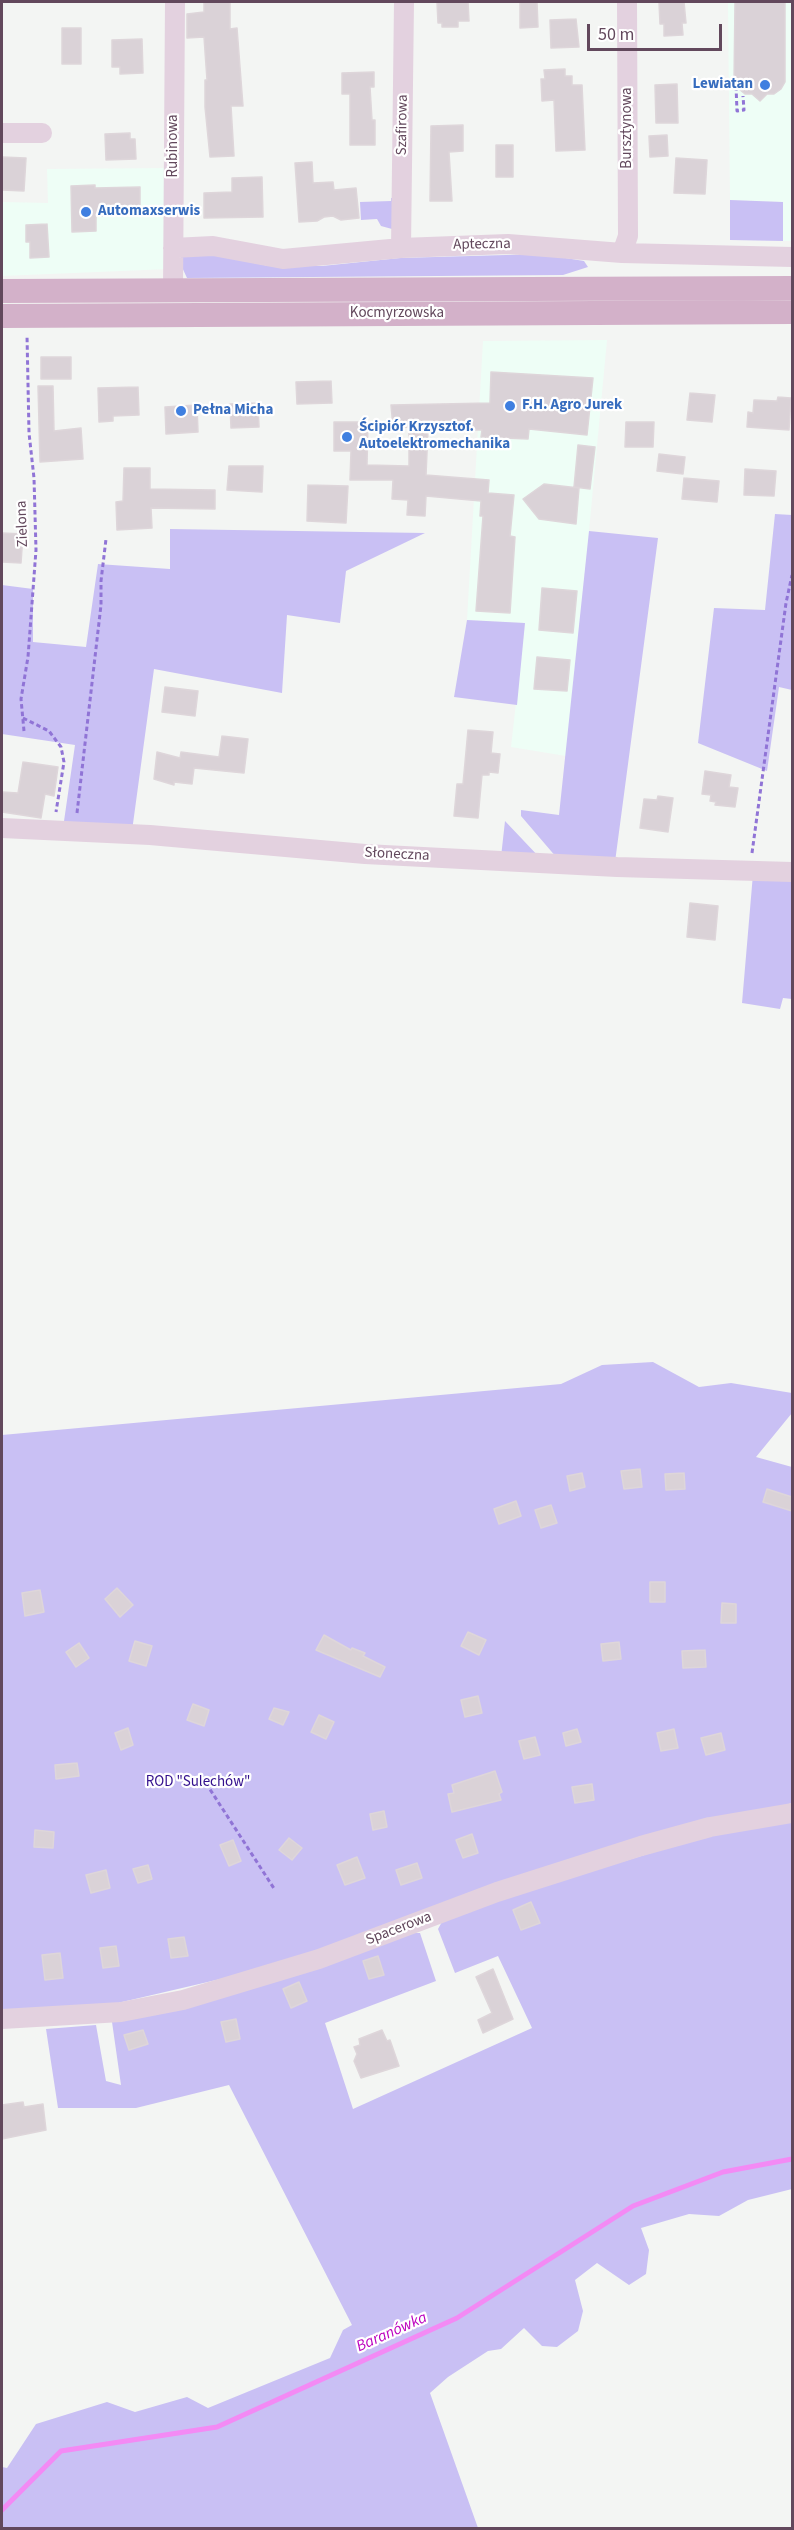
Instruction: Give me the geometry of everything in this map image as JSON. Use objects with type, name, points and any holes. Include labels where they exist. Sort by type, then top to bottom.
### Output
[{"type":"main road","name":"Kocmyrzowska","points":[[2,291],[792,288]]},
{"type":"main road","name":"Kocmyrzowska","points":[[2,316],[792,312]]},
{"type":"street","name":"Rubinowa","points":[[173,291],[175,2]]},
{"type":"street","name":"Szafirowa","points":[[401,248],[404,2]]},
{"type":"street","name":"Bursztynowa","points":[[622,253],[628,236],[627,2]]},
{"type":"street","points":[[2,133],[42,133]]},
{"type":"street","name":"Apteczna","points":[[173,248],[213,246],[283,258],[401,248],[508,244],[622,253],[792,257]]},
{"type":"street","name":"Słoneczna","points":[[2,828],[150,835],[266,847],[447,858],[617,867],[792,872]]},
{"type":"street","name":"Spacerowa","points":[[2,2019],[121,2012],[183,2000],[319,1959],[497,1892],[641,1846],[710,1827],[792,1813]]},
{"type":"path","points":[[736,86],[737,111],[744,110],[743,96]]},
{"type":"path","name":"Zielona","points":[[24,731],[21,699],[28,657],[36,550],[34,478],[27,396],[27,315]]},
{"type":"path","points":[[75,833],[106,540]]},
{"type":"path","points":[[750,869],[786,603],[792,575]]},
{"type":"path","points":[[23,718],[50,730],[64,755],[52,831]]},
{"type":"path","points":[[202,1777],[274,1890]]},
{"type":"shaded area","points":[[728,2],[792,2],[792,241],[783,241],[783,202],[730,200]]},
{"type":"shaded area","points":[[170,168],[169,269],[2,276],[2,202],[48,203],[47,169]]},
{"type":"shaded area","points":[[607,340],[566,756],[511,747],[525,623],[467,620],[483,341]]},
{"type":"green space","points":[[391,198],[394,198],[392,229],[381,226],[377,219],[361,220],[360,202],[391,201]]},
{"type":"green space","points":[[730,200],[783,202],[783,241],[730,240]]},
{"type":"green space","points":[[541,254],[584,261],[588,267],[563,275],[187,278],[181,265],[181,257],[213,255],[269,266],[322,266],[400,258]]},
{"type":"green space","points":[[775,514],[792,515],[792,690],[779,687],[767,771],[698,743],[714,608],[765,610]]},
{"type":"green space","points":[[170,529],[425,533],[346,571],[340,623],[287,615],[282,693],[154,669],[132,831],[63,828],[75,745],[2,734],[2,585],[33,589],[33,642],[86,647],[98,564],[170,569]]},
{"type":"green space","points":[[589,531],[658,538],[615,862],[557,858],[521,816],[521,810],[559,815]]},
{"type":"green space","points":[[467,620],[525,623],[517,705],[454,697]]},
{"type":"green space","points":[[505,821],[541,859],[501,857]]},
{"type":"green space","points":[[753,874],[792,876],[792,999],[783,998],[780,1009],[742,1003]]},
{"type":"green space","name":"ROD \"Sulechów\"","points":[[653,1362],[699,1387],[731,1383],[792,1393],[792,1413],[756,1457],[792,1467],[792,1803],[242,1974],[105,2006],[2,2010],[2,1435],[561,1384],[602,1365]]},
{"type":"green space","points":[[792,1819],[792,2189],[748,2200],[719,2216],[689,2214],[641,2228],[649,2250],[646,2274],[629,2285],[597,2263],[575,2280],[583,2311],[578,2331],[557,2347],[542,2346],[524,2328],[501,2349],[488,2351],[448,2377],[430,2393],[478,2528],[2,2528],[2,2467],[7,2468],[36,2424],[107,2402],[135,2412],[187,2397],[208,2408],[330,2358],[343,2330],[352,2325],[229,2085],[136,2108],[58,2108],[46,2029],[96,2025],[106,2081],[121,2085],[112,2022],[411,1933],[420,1933],[436,1981],[325,2023],[353,2109],[532,2028],[498,1956],[455,1973],[438,1929],[443,1920],[510,1896],[700,1838]]},
{"type":"building","points":[[204,2],[230,2],[230,29],[237,28],[243,106],[231,106],[234,156],[210,157],[205,107],[205,80],[207,80],[204,37],[187,38],[187,14],[204,12]]},
{"type":"building","points":[[437,2],[468,2],[469,21],[458,21],[458,27],[442,27],[442,23],[438,23]]},
{"type":"building","points":[[520,2],[537,2],[538,27],[520,28]]},
{"type":"building","points":[[659,2],[684,2],[686,23],[682,23],[683,35],[664,36],[664,24],[660,24]]},
{"type":"building","points":[[735,2],[785,2],[785,82],[781,89],[774,94],[767,94],[760,101],[752,94],[745,94],[734,82]]},
{"type":"building","points":[[576,19],[579,47],[551,48],[550,20]]},
{"type":"building","points":[[62,28],[81,28],[81,64],[62,64]]},
{"type":"building","points":[[142,39],[143,73],[120,74],[120,67],[112,67],[112,40]]},
{"type":"building","points":[[565,69],[565,76],[572,76],[572,85],[582,85],[585,150],[556,151],[554,100],[542,101],[541,79],[545,79],[544,70]]},
{"type":"building","points":[[374,72],[374,87],[370,87],[372,120],[375,120],[375,145],[350,145],[350,94],[342,94],[342,73]]},
{"type":"building","points":[[677,84],[678,123],[656,123],[655,85]]},
{"type":"building","points":[[463,125],[463,151],[449,152],[452,201],[430,201],[431,126]]},
{"type":"building","points":[[130,133],[130,139],[135,139],[136,159],[106,160],[105,134]]},
{"type":"building","points":[[667,135],[668,156],[650,157],[649,136]]},
{"type":"building","points":[[496,145],[513,145],[513,177],[496,177]]},
{"type":"building","points":[[2,157],[26,158],[24,191],[2,190]]},
{"type":"building","points":[[676,158],[707,160],[705,194],[674,193]]},
{"type":"building","points":[[312,162],[313,183],[333,182],[334,190],[356,188],[359,218],[341,220],[333,216],[317,221],[299,222],[295,163]]},
{"type":"building","points":[[262,177],[263,217],[204,218],[204,193],[232,192],[232,178]]},
{"type":"building","points":[[95,185],[95,188],[140,187],[140,215],[96,216],[96,231],[72,232],[71,186]]},
{"type":"building","points":[[47,224],[49,257],[30,258],[30,242],[26,242],[26,225]]},
{"type":"building","points":[[41,357],[71,357],[71,379],[41,379]]},
{"type":"building","points":[[491,372],[593,378],[587,435],[529,429],[528,439],[481,437],[482,430],[428,430],[426,475],[489,480],[488,493],[514,495],[510,536],[515,537],[510,613],[476,611],[483,516],[480,516],[481,501],[426,496],[425,516],[407,515],[408,500],[392,499],[393,480],[350,480],[351,451],[334,451],[334,422],[368,422],[367,465],[409,466],[409,427],[393,428],[391,405],[490,403]]},
{"type":"building","points":[[331,381],[332,403],[297,404],[296,382]]},
{"type":"building","points":[[38,386],[53,386],[54,431],[81,428],[83,459],[40,462]]},
{"type":"building","points":[[138,387],[139,415],[113,416],[113,421],[99,422],[98,388]]},
{"type":"building","points":[[690,393],[715,395],[712,422],[687,420]]},
{"type":"building","points":[[778,397],[791,398],[789,430],[747,427],[748,412],[753,413],[754,400],[777,401]]},
{"type":"building","points":[[258,403],[259,427],[231,428],[230,404]]},
{"type":"building","points":[[197,405],[198,432],[166,434],[165,407]]},
{"type":"building","points":[[626,422],[654,422],[653,447],[625,447]]},
{"type":"building","points":[[578,445],[595,447],[590,489],[574,487]]},
{"type":"building","points":[[659,454],[685,457],[683,474],[657,471]]},
{"type":"building","points":[[229,466],[263,466],[262,492],[227,490]]},
{"type":"building","points":[[124,468],[150,468],[150,489],[215,490],[215,509],[151,508],[152,528],[117,530],[116,502],[123,501]]},
{"type":"building","points":[[745,469],[776,471],[774,496],[744,495]]},
{"type":"building","points":[[684,478],[719,481],[717,502],[682,499]]},
{"type":"building","points":[[544,484],[579,488],[576,524],[539,519],[523,499]]},
{"type":"building","points":[[308,485],[348,486],[346,523],[307,521]]},
{"type":"building","points":[[2,533],[23,534],[21,563],[2,562]]},
{"type":"building","points":[[542,588],[577,591],[573,633],[539,630]]},
{"type":"building","points":[[537,657],[570,660],[567,691],[534,689]]},
{"type":"building","points":[[165,687],[198,691],[195,716],[162,712]]},
{"type":"building","points":[[468,730],[493,732],[491,753],[500,754],[498,773],[489,772],[489,775],[482,775],[478,818],[454,816],[457,784],[463,784]]},
{"type":"building","points":[[222,736],[248,739],[244,773],[194,768],[192,784],[174,782],[174,785],[154,779],[157,752],[180,758],[181,752],[219,757]]},
{"type":"building","points":[[23,762],[58,767],[54,796],[45,794],[41,818],[2,812],[2,792],[18,793]]},
{"type":"building","points":[[705,771],[731,775],[729,787],[738,788],[735,807],[715,805],[716,802],[710,801],[711,795],[702,794]]},
{"type":"building","points":[[658,796],[673,798],[668,832],[640,828],[644,799],[657,800]]},
{"type":"building","points":[[690,903],[718,906],[715,940],[687,937]]},
{"type":"building","points":[[640,1469],[642,1487],[624,1489],[621,1471]]},
{"type":"building","points":[[582,1473],[585,1487],[570,1491],[567,1476]]},
{"type":"building","points":[[684,1473],[685,1489],[666,1490],[665,1474]]},
{"type":"building","points":[[767,1489],[792,1497],[792,1511],[763,1502]]},
{"type":"building","points":[[516,1501],[521,1516],[499,1524],[494,1509]]},
{"type":"building","points":[[551,1505],[557,1523],[541,1528],[535,1510]]},
{"type":"building","points":[[650,1582],[665,1582],[665,1602],[650,1602]]},
{"type":"building","points":[[117,1588],[133,1605],[120,1617],[105,1599]]},
{"type":"building","points":[[40,1590],[44,1612],[25,1616],[22,1593]]},
{"type":"building","points":[[722,1603],[736,1604],[736,1623],[721,1623]]},
{"type":"building","points":[[468,1632],[486,1640],[479,1655],[461,1646]]},
{"type":"building","points":[[324,1635],[351,1650],[352,1648],[365,1653],[363,1656],[385,1667],[380,1677],[316,1650]]},
{"type":"building","points":[[135,1641],[152,1646],[146,1666],[129,1661]]},
{"type":"building","points":[[619,1642],[621,1659],[603,1661],[601,1644]]},
{"type":"building","points":[[79,1643],[89,1658],[76,1667],[66,1652]]},
{"type":"building","points":[[705,1650],[706,1667],[683,1668],[682,1651]]},
{"type":"building","points":[[478,1696],[482,1713],[465,1717],[461,1700]]},
{"type":"building","points":[[193,1704],[209,1710],[204,1726],[187,1720]]},
{"type":"building","points":[[274,1708],[289,1712],[283,1725],[269,1719]]},
{"type":"building","points":[[319,1715],[334,1722],[326,1739],[311,1732]]},
{"type":"building","points":[[128,1728],[133,1745],[121,1750],[115,1733]]},
{"type":"building","points":[[577,1729],[581,1742],[566,1746],[563,1733]]},
{"type":"building","points":[[674,1729],[678,1748],[661,1751],[657,1733]]},
{"type":"building","points":[[721,1733],[725,1750],[706,1755],[701,1738]]},
{"type":"building","points":[[535,1737],[540,1755],[524,1759],[519,1741]]},
{"type":"building","points":[[77,1763],[79,1776],[56,1779],[55,1765]]},
{"type":"building","points":[[495,1771],[502,1792],[499,1794],[501,1800],[452,1812],[448,1794],[454,1793],[452,1785]]},
{"type":"building","points":[[592,1784],[594,1800],[575,1803],[572,1787]]},
{"type":"building","points":[[384,1811],[387,1827],[373,1830],[370,1814]]},
{"type":"building","points":[[35,1830],[54,1832],[53,1848],[34,1847]]},
{"type":"building","points":[[472,1834],[478,1853],[463,1858],[456,1840]]},
{"type":"building","points":[[289,1838],[302,1848],[292,1860],[279,1850]]},
{"type":"building","points":[[233,1840],[241,1861],[229,1866],[220,1845]]},
{"type":"building","points":[[357,1857],[365,1878],[345,1885],[337,1865]]},
{"type":"building","points":[[417,1863],[422,1878],[401,1885],[396,1870]]},
{"type":"building","points":[[148,1865],[152,1879],[138,1883],[133,1869]]},
{"type":"building","points":[[106,1870],[110,1888],[91,1893],[86,1875]]},
{"type":"building","points":[[531,1902],[540,1923],[521,1930],[513,1910]]},
{"type":"building","points":[[184,1937],[188,1956],[171,1958],[168,1939]]},
{"type":"building","points":[[116,1946],[119,1966],[103,1968],[100,1948]]},
{"type":"building","points":[[60,1953],[63,1978],[45,1980],[42,1955]]},
{"type":"building","points":[[378,1956],[384,1975],[369,1979],[363,1961]]},
{"type":"building","points":[[493,1969],[513,2019],[483,2033],[478,2020],[492,2013],[476,1977]]},
{"type":"building","points":[[299,1982],[307,2001],[291,2008],[283,1989]]},
{"type":"building","points":[[236,2019],[240,2039],[226,2042],[221,2022]]},
{"type":"building","points":[[143,2030],[148,2044],[129,2050],[124,2035]]},
{"type":"building","points":[[382,2030],[387,2041],[390,2040],[399,2066],[361,2078],[354,2061],[357,2054],[354,2047],[360,2045],[359,2039]]},
{"type":"building","points":[[23,2102],[24,2107],[43,2104],[46,2130],[2,2139],[2,2105]]},
{"type":"waterway","name":"Baranówka","points":[[2,2510],[61,2451],[217,2427],[457,2318],[633,2206],[723,2172],[792,2159]]},
{"type":"place","name":"Lewiatan","points":[[765,85]]},
{"type":"place","name":"Automaxserwis","points":[[86,212]]},
{"type":"place","name":"F.H. Agro Jurek","points":[[510,406]]},
{"type":"place","name":"Pełna Micha","points":[[181,411]]},
{"type":"place","name":"Ścipiór Krzysztof. Autoelektromechanika","points":[[347,437]]}]
